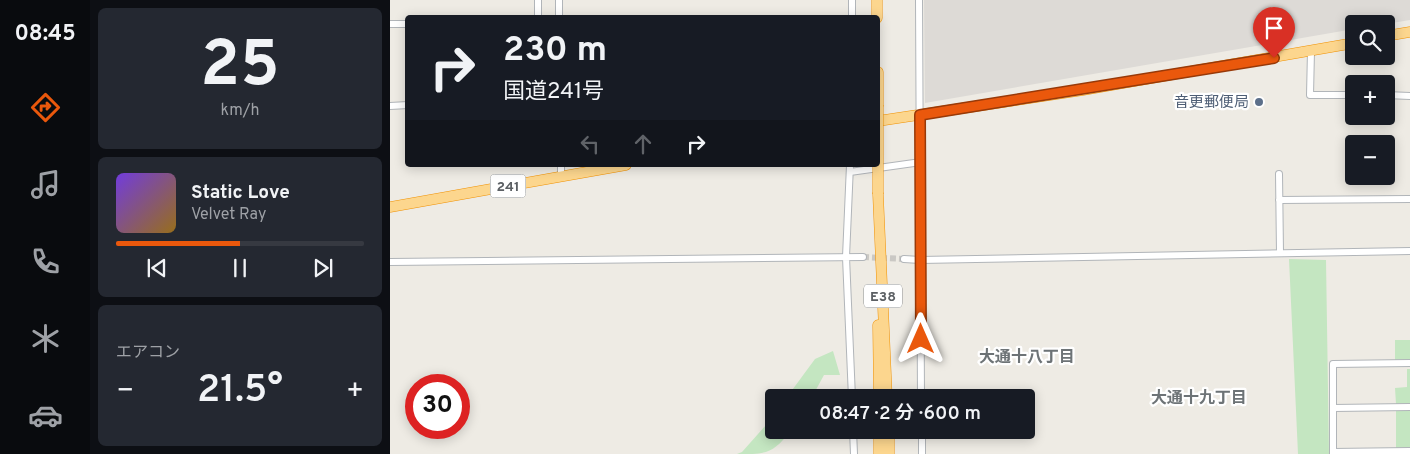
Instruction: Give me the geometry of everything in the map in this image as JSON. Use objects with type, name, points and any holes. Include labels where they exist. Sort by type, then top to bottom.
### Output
[{"type":"highway","points":[[877,0],[877,15]]},
{"type":"highway","points":[[1395,34],[1410,32]]},
{"type":"highway","points":[[880,121],[1311,52],[1345,45]]},
{"type":"highway","name":"241","points":[[390,207],[615,167]]},
{"type":"highway","name":"E38","points":[[878,167],[879,389]]},
{"type":"highway","name":"E38","points":[[878,194],[887,389]]},
{"type":"highway","points":[[879,439],[879,454]]},
{"type":"highway","points":[[888,439],[889,454]]},
{"type":"street","points":[[538,0],[538,15]]},
{"type":"street","points":[[559,0],[559,15]]},
{"type":"street","points":[[852,0],[852,15]]},
{"type":"street","points":[[919,0],[921,389]]},
{"type":"street","points":[[390,24],[405,24]]},
{"type":"street","points":[[1311,52],[1310,95],[1345,95]]},
{"type":"street","points":[[1395,96],[1410,96]]},
{"type":"street","points":[[390,106],[405,106]]},
{"type":"street","points":[[880,165],[921,162]]},
{"type":"street","points":[[561,167],[561,177]]},
{"type":"street","points":[[850,168],[846,256],[852,389]]},
{"type":"street","points":[[1279,174],[1280,253]]},
{"type":"street","points":[[1279,200],[1410,199]]},
{"type":"street","points":[[904,259],[1410,251]]},
{"type":"street","points":[[390,262],[863,257]]},
{"type":"street","points":[[1410,363],[1333,364],[1333,453],[1410,451]]},
{"type":"street","points":[[1333,408],[1410,407]]},
{"type":"street","points":[[853,439],[854,454]]},
{"type":"street","points":[[922,439],[922,454]]},
{"type":"shaded area","points":[[924,0],[1410,0],[1410,20],[1395,22],[1395,15],[1345,15],[1345,31],[925,103]]},
{"type":"green space","points":[[1289,259],[1326,260],[1329,454],[1298,454]]},
{"type":"green space","points":[[1395,340],[1410,340],[1410,361],[1395,361]]},
{"type":"green space","points":[[833,351],[840,375],[824,375],[816,389],[793,389],[815,359]]},
{"type":"green space","points":[[1407,369],[1410,369],[1410,404],[1396,404],[1395,388],[1407,387]]},
{"type":"green space","points":[[1396,409],[1410,409],[1410,448],[1396,448]]},
{"type":"green space","points":[[765,426],[765,439],[783,439],[774,448],[763,453],[737,454],[742,452]]},
{"type":"tunnel","points":[[863,257],[904,259]]},
{"type":"place","name":"音更郵便局","points":[[1259,102]]},
{"type":"district","name":"大通十八丁目","points":[[1027,356]]},
{"type":"district","name":"大通十九丁目","points":[[1199,397]]},
{"type":"route","points":[[921,339],[920,115],[1274,58]]}]
